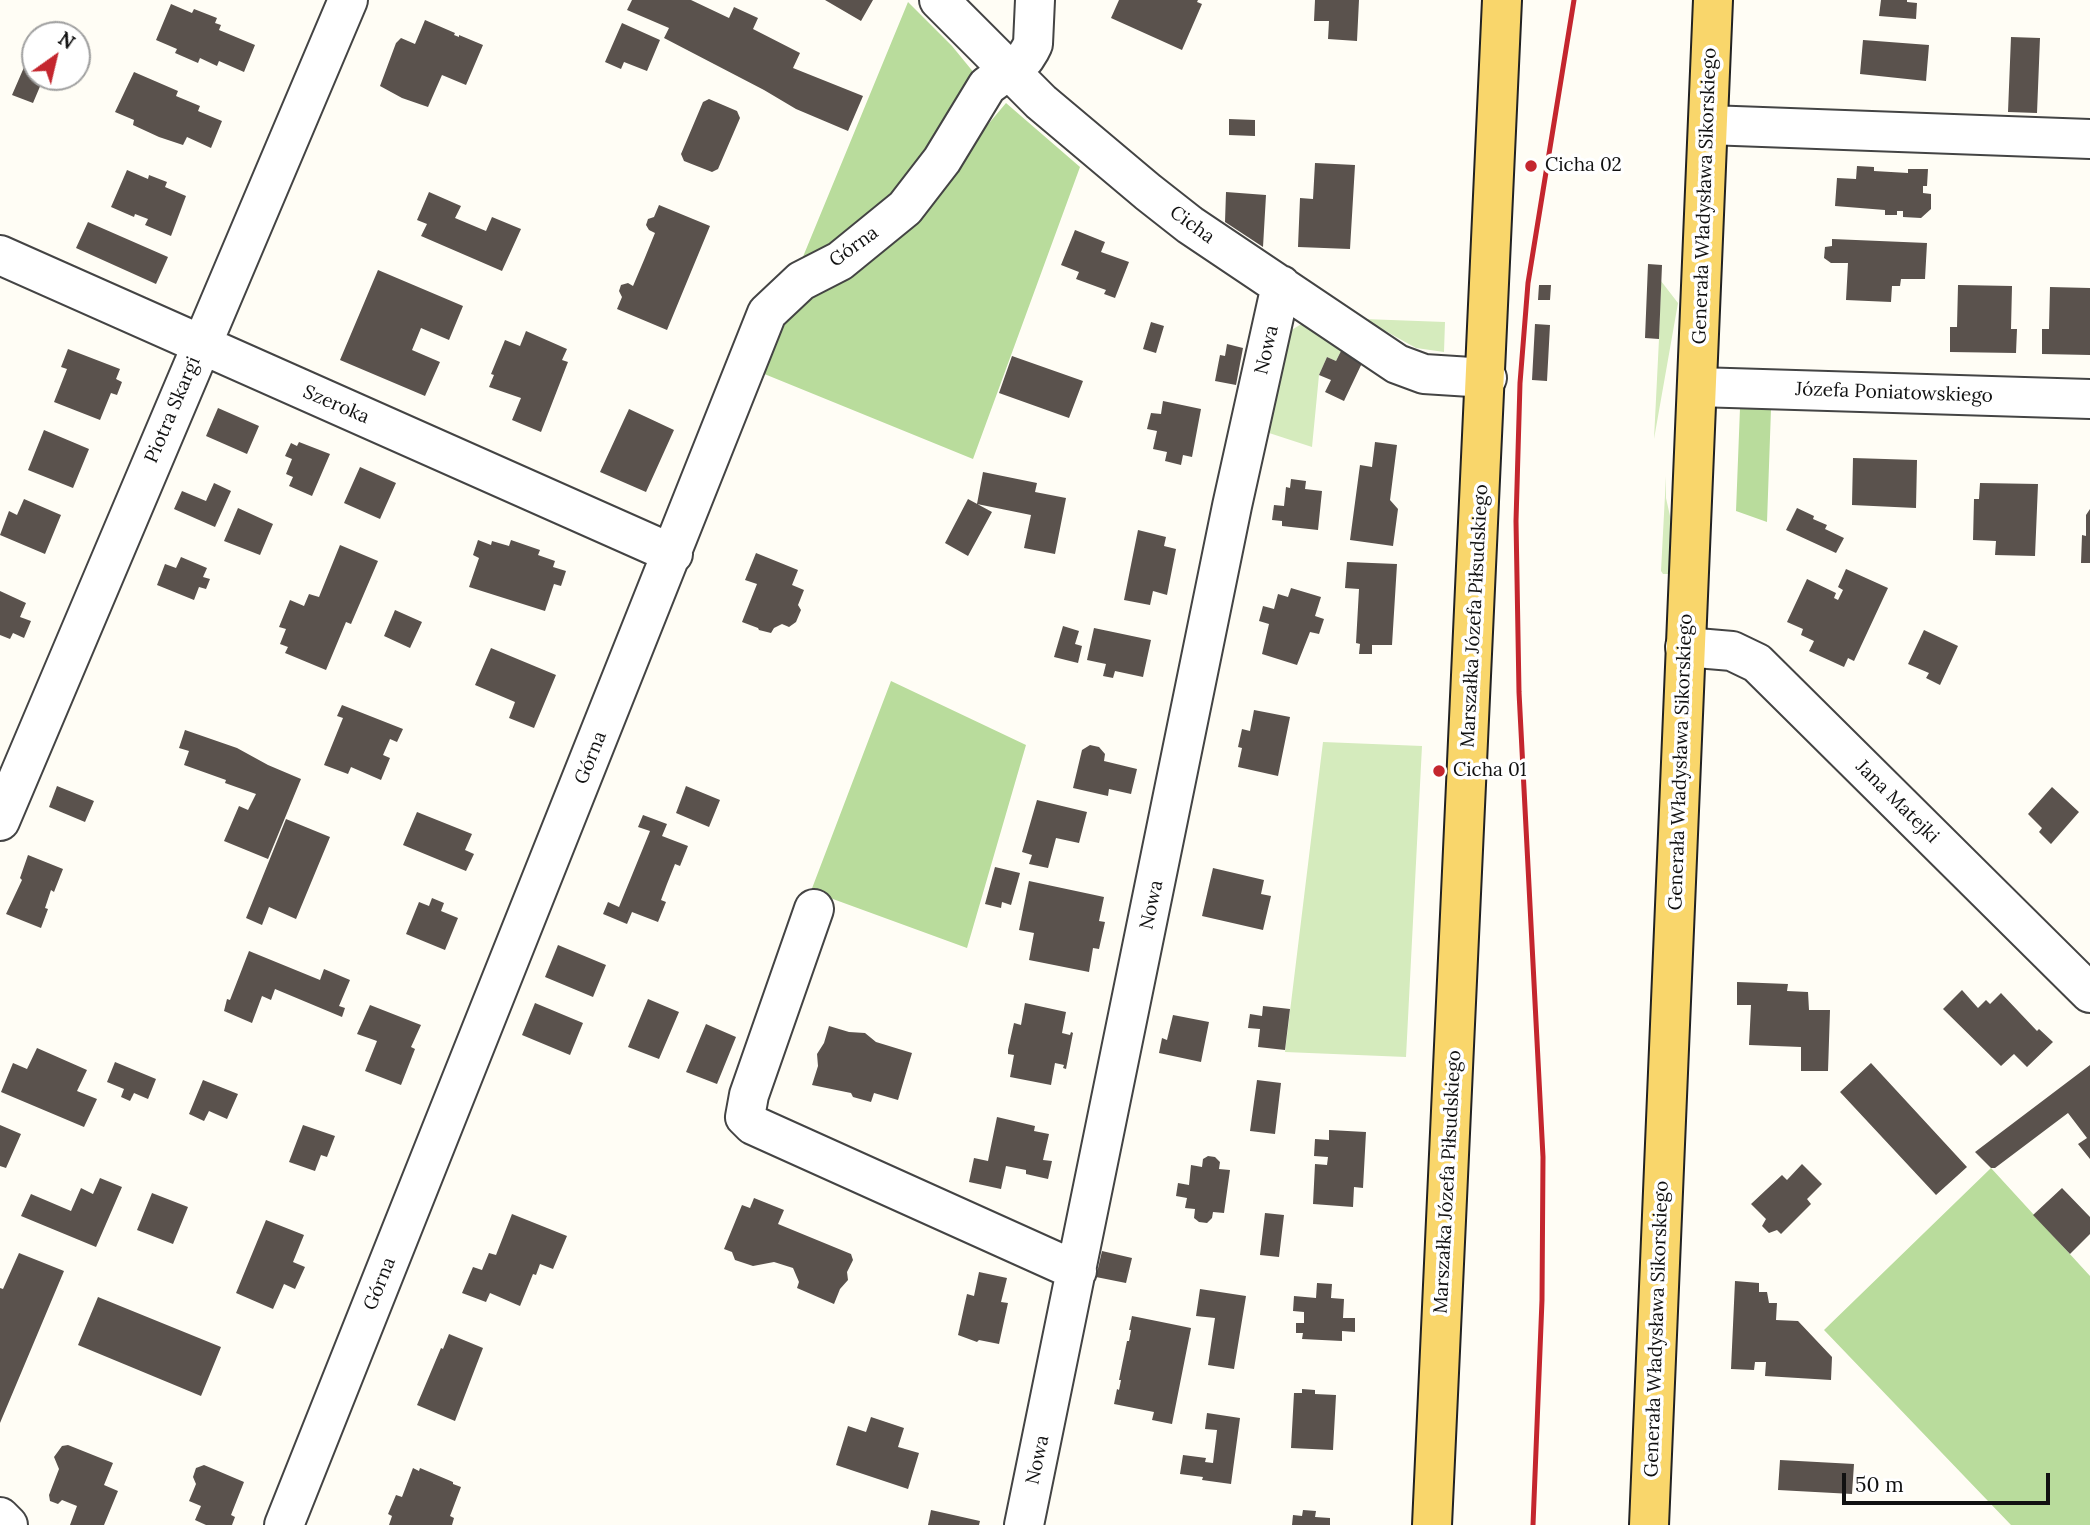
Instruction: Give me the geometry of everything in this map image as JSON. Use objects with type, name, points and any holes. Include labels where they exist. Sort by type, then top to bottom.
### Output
[{"type":"main road","name":"Marszałka Józefa Piłsudskiego","points":[[1432,1525],[1503,0]]},
{"type":"main road","name":"Generała Władysława Sikorskiego","points":[[1649,1525],[1713,0]]},
{"type":"street","name":"Piotra Skargi","points":[[0,821],[348,0]]},
{"type":"street","name":"Cicha","points":[[939,0],[1041,102],[1200,232],[1397,364],[1424,374],[1486,378]]},
{"type":"street","name":"Górna","points":[[284,1525],[767,313],[801,281],[840,261],[905,208],[942,160],[987,86],[1025,58],[1033,44],[1035,0]]},
{"type":"street","points":[[1708,125],[2090,139]]},
{"type":"street","name":"Szeroka","points":[[0,256],[673,554]]},
{"type":"street","name":"Nowa","points":[[1024,1525],[1232,506],[1281,285]]},
{"type":"street","name":"Józefa Poniatowskiego","points":[[1697,387],[2090,399]]},
{"type":"street","name":"Jana Matejki","points":[[1685,647],[1732,651],[1757,663],[2086,984]]},
{"type":"street","points":[[814,909],[749,1094],[745,1117],[753,1125],[1077,1271]]},
{"type":"street","points":[[0,1518],[8,1525]]},
{"type":"green space","points":[[908,2],[952,46],[979,79],[876,219],[800,264]]},
{"type":"green space","points":[[1006,103],[1080,167],[973,459],[757,371],[782,309],[980,134]]},
{"type":"green space","points":[[1661,281],[1678,303],[1654,439],[1659,339]]},
{"type":"green space","points":[[1364,319],[1445,322],[1444,352],[1416,348]]},
{"type":"green space","points":[[1303,323],[1342,349],[1336,361],[1327,357],[1319,375],[1312,447],[1263,431],[1285,334]]},
{"type":"green space","points":[[1740,408],[1771,409],[1767,522],[1736,511]]},
{"type":"green space","points":[[1666,476],[1666,498],[1672,525],[1673,574],[1663,574],[1661,571]]},
{"type":"green space","points":[[891,681],[1026,745],[967,948],[811,891]]},
{"type":"green space","points":[[1323,742],[1422,746],[1406,1057],[1285,1052]]},
{"type":"green space","points":[[1991,1168],[2090,1276],[2090,1525],[2011,1525],[1824,1330]]},
{"type":"building","points":[[632,0],[691,0],[729,18],[734,7],[758,18],[753,29],[800,53],[793,68],[863,96],[848,131],[796,109],[664,38],[669,28],[627,10]]},
{"type":"building","points":[[825,0],[873,0],[861,21]]},
{"type":"building","points":[[1119,0],[1198,0],[1197,2],[1202,4],[1182,50],[1111,18]]},
{"type":"building","points":[[1315,0],[1359,0],[1357,41],[1328,39],[1329,21],[1314,21]]},
{"type":"building","points":[[1881,0],[1907,0],[1917,3],[1916,19],[1879,16]]},
{"type":"building","points":[[171,4],[192,13],[194,9],[217,18],[215,23],[221,25],[219,30],[255,45],[244,72],[219,61],[217,66],[200,58],[198,63],[175,53],[177,49],[156,40]]},
{"type":"building","points":[[425,20],[455,33],[454,35],[483,45],[466,85],[442,75],[428,107],[402,98],[380,86],[396,43],[401,38],[415,44]]},
{"type":"building","points":[[622,23],[660,40],[647,71],[624,62],[621,69],[605,62]]},
{"type":"building","points":[[2011,37],[2040,38],[2037,113],[2008,112]]},
{"type":"building","points":[[1863,40],[1929,45],[1926,81],[1860,74]]},
{"type":"building","points":[[134,72],[178,91],[176,96],[200,106],[198,111],[222,121],[211,148],[187,137],[183,145],[159,137],[133,125],[134,120],[115,112]]},
{"type":"building","points":[[21,74],[21,91],[38,91],[33,103],[12,95]]},
{"type":"building","points":[[709,99],[737,111],[740,118],[718,169],[712,172],[684,161],[681,154],[703,102]]},
{"type":"building","points":[[1229,119],[1255,120],[1255,136],[1229,135]]},
{"type":"building","points":[[1315,163],[1355,165],[1350,249],[1298,247],[1300,198],[1313,199]]},
{"type":"building","points":[[1857,166],[1874,167],[1874,171],[1908,173],[1908,169],[1928,169],[1927,186],[1923,186],[1923,193],[1931,194],[1931,209],[1921,218],[1903,217],[1903,211],[1897,211],[1897,215],[1885,215],[1885,210],[1835,206],[1837,178],[1856,179]]},
{"type":"building","points":[[127,170],[148,179],[149,175],[167,182],[165,187],[186,196],[171,236],[145,225],[148,219],[135,214],[134,217],[111,207]]},
{"type":"building","points":[[429,192],[461,206],[455,218],[486,231],[492,217],[521,229],[502,271],[421,236],[427,224],[417,220]]},
{"type":"building","points":[[1226,192],[1266,195],[1263,247],[1225,222]]},
{"type":"building","points":[[659,205],[710,226],[667,330],[617,309],[622,297],[619,291],[621,285],[628,283],[633,286],[655,233],[646,225],[648,219],[654,217]]},
{"type":"building","points":[[88,222],[168,257],[156,284],[76,248]]},
{"type":"building","points":[[1075,230],[1105,242],[1101,252],[1129,262],[1115,298],[1104,294],[1106,290],[1076,279],[1079,272],[1061,265]]},
{"type":"building","points":[[1832,239],[1927,243],[1925,279],[1901,279],[1900,286],[1892,286],[1891,302],[1846,300],[1848,263],[1831,263],[1824,258],[1825,247],[1832,246]]},
{"type":"building","points":[[1648,264],[1662,265],[1659,339],[1645,338]]},
{"type":"building","points":[[378,270],[463,306],[449,340],[421,328],[412,350],[440,362],[425,396],[340,360]]},
{"type":"building","points":[[1539,285],[1551,285],[1550,300],[1538,300]]},
{"type":"building","points":[[1958,285],[2012,286],[2011,329],[2017,329],[2016,353],[1950,352],[1950,327],[1957,327]]},
{"type":"building","points":[[2050,287],[2090,288],[2090,355],[2042,354],[2042,329],[2049,329]]},
{"type":"building","points":[[1151,322],[1164,326],[1156,353],[1143,349]]},
{"type":"building","points":[[1535,324],[1550,325],[1547,381],[1532,380]]},
{"type":"building","points":[[526,331],[567,349],[562,360],[568,362],[541,432],[512,420],[521,398],[489,387],[494,375],[491,374],[505,340],[520,346]]},
{"type":"building","points":[[1227,344],[1243,348],[1236,385],[1215,381],[1220,355],[1225,356]]},
{"type":"building","points":[[68,349],[120,369],[116,379],[122,382],[117,395],[111,393],[100,420],[54,402],[67,369],[61,367]]},
{"type":"building","points":[[1342,349],[1363,361],[1344,401],[1325,392],[1331,380],[1319,375],[1327,357],[1336,361]]},
{"type":"building","points":[[1012,356],[1083,381],[1069,418],[999,393]]},
{"type":"building","points":[[1163,401],[1201,409],[1192,457],[1183,455],[1181,465],[1165,461],[1167,452],[1153,449],[1157,431],[1147,429],[1151,413],[1161,414]]},
{"type":"building","points":[[218,408],[259,426],[247,454],[206,436]]},
{"type":"building","points":[[629,409],[674,430],[646,492],[600,472]]},
{"type":"building","points":[[44,430],[89,449],[73,488],[28,470]]},
{"type":"building","points":[[299,442],[330,454],[312,496],[289,486],[293,477],[286,474],[292,459],[285,456],[291,443],[297,446]]},
{"type":"building","points":[[1375,442],[1397,445],[1390,500],[1398,509],[1393,546],[1350,540],[1360,465],[1372,467]]},
{"type":"building","points":[[1853,458],[1917,460],[1916,508],[1852,505]]},
{"type":"building","points":[[360,467],[396,483],[380,519],[344,503]]},
{"type":"building","points":[[983,472],[1037,483],[1035,492],[1066,498],[1055,554],[1024,548],[1031,515],[977,504]]},
{"type":"building","points":[[1291,479],[1306,481],[1305,489],[1322,491],[1318,530],[1282,526],[1282,521],[1272,520],[1274,505],[1284,506],[1286,487],[1290,488]]},
{"type":"building","points":[[214,483],[231,491],[215,527],[174,509],[182,491],[206,501]]},
{"type":"building","points":[[1980,483],[2038,484],[2035,556],[1995,555],[1996,541],[1973,540],[1974,499],[1979,499]]},
{"type":"building","points":[[24,499],[61,515],[45,554],[0,535],[9,511],[17,515]]},
{"type":"building","points":[[968,499],[992,512],[968,556],[945,543]]},
{"type":"building","points":[[238,508],[273,524],[260,555],[224,541]]},
{"type":"building","points":[[1797,508],[1827,525],[1825,529],[1844,538],[1836,553],[1786,530]]},
{"type":"building","points":[[2090,509],[2090,563],[2081,563],[2082,535],[2086,536],[2086,515]]},
{"type":"building","points":[[1138,530],[1166,537],[1164,546],[1176,549],[1167,595],[1153,591],[1150,605],[1124,600]]},
{"type":"building","points":[[478,540],[491,545],[492,541],[509,546],[511,540],[540,550],[538,555],[555,561],[553,567],[566,571],[561,586],[554,584],[545,611],[469,587],[479,558],[473,555]]},
{"type":"building","points":[[340,545],[378,561],[351,624],[346,622],[326,670],[285,653],[288,647],[280,644],[286,629],[279,627],[290,600],[304,606],[309,594],[319,597]]},
{"type":"building","points":[[756,553],[798,570],[792,585],[804,590],[798,605],[801,610],[796,622],[789,627],[782,624],[771,633],[742,622],[757,584],[745,580]]},
{"type":"building","points":[[181,557],[207,568],[203,577],[210,579],[206,589],[199,587],[194,600],[157,585],[165,564],[176,568]]},
{"type":"building","points":[[1347,562],[1397,564],[1392,645],[1372,645],[1372,654],[1359,654],[1360,644],[1356,643],[1359,589],[1345,588]]},
{"type":"building","points":[[1846,569],[1888,588],[1854,661],[1848,658],[1844,667],[1809,651],[1814,641],[1801,635],[1803,629],[1787,622],[1807,579],[1836,593],[1834,598],[1838,600],[1843,590],[1838,587]]},
{"type":"building","points":[[1291,588],[1321,597],[1315,616],[1324,619],[1319,634],[1310,632],[1297,665],[1262,654],[1269,624],[1259,621],[1263,606],[1274,609],[1278,594],[1288,597]]},
{"type":"building","points":[[0,591],[26,603],[20,617],[31,621],[24,638],[13,633],[10,639],[0,635]]},
{"type":"building","points":[[395,610],[422,622],[410,648],[384,636]]},
{"type":"building","points":[[1063,626],[1079,631],[1075,644],[1082,646],[1078,663],[1054,657]]},
{"type":"building","points":[[1094,628],[1151,640],[1143,677],[1115,671],[1113,678],[1103,676],[1106,664],[1087,660]]},
{"type":"building","points":[[1924,630],[1958,646],[1940,685],[1926,678],[1929,673],[1908,664]]},
{"type":"building","points":[[491,648],[556,675],[534,728],[509,718],[515,702],[475,685]]},
{"type":"building","points":[[342,705],[403,729],[397,742],[390,739],[383,755],[390,758],[381,780],[351,767],[348,774],[324,765],[343,718],[337,716]]},
{"type":"building","points":[[1254,710],[1290,717],[1278,776],[1238,767],[1242,729],[1250,731]]},
{"type":"building","points":[[185,730],[237,748],[301,779],[268,859],[224,841],[239,806],[248,810],[256,794],[184,765],[189,751],[179,748]]},
{"type":"building","points":[[1090,745],[1099,747],[1105,754],[1104,761],[1137,769],[1131,794],[1109,789],[1108,796],[1073,788],[1082,750]]},
{"type":"building","points":[[57,786],[94,801],[85,822],[49,807]]},
{"type":"building","points":[[686,786],[720,800],[709,827],[676,813]]},
{"type":"building","points":[[2052,787],[2079,812],[2051,844],[2039,832],[2042,828],[2028,814]]},
{"type":"building","points":[[1037,800],[1087,812],[1079,843],[1056,838],[1048,868],[1029,864],[1032,855],[1022,852]]},
{"type":"building","points":[[417,812],[472,834],[465,850],[474,854],[466,871],[403,845]]},
{"type":"building","points":[[643,815],[667,824],[662,836],[688,846],[680,866],[675,864],[667,884],[661,900],[666,902],[658,922],[632,912],[627,924],[603,914],[608,902],[619,907],[650,831],[638,827]]},
{"type":"building","points":[[286,819],[330,837],[296,919],[269,907],[262,925],[246,918]]},
{"type":"building","points":[[28,855],[63,869],[54,892],[51,890],[41,928],[6,914],[22,880],[20,878]]},
{"type":"building","points":[[995,867],[1020,873],[1011,905],[1002,902],[1001,908],[985,904]]},
{"type":"building","points":[[1213,868],[1264,880],[1261,894],[1271,896],[1263,930],[1202,916]]},
{"type":"building","points":[[1029,881],[1104,897],[1099,921],[1105,922],[1099,949],[1093,948],[1089,972],[1029,960],[1034,933],[1019,930]]},
{"type":"building","points":[[432,898],[444,903],[441,911],[458,918],[445,950],[406,934],[419,902],[429,906]]},
{"type":"building","points":[[558,945],[606,965],[593,997],[545,977]]},
{"type":"building","points":[[249,951],[320,980],[324,969],[350,980],[339,1006],[345,1008],[342,1017],[275,989],[271,1000],[262,996],[252,1023],[224,1011]]},
{"type":"building","points":[[1737,982],[1788,984],[1787,991],[1808,992],[1809,1010],[1830,1010],[1828,1071],[1801,1071],[1801,1047],[1749,1045],[1751,1005],[1737,1005]]},
{"type":"building","points":[[1962,990],[1978,1008],[1986,1000],[1990,1004],[2001,993],[2037,1031],[2039,1029],[2053,1042],[2027,1067],[2014,1054],[2001,1066],[1943,1009]]},
{"type":"building","points":[[648,999],[679,1012],[659,1059],[628,1047]]},
{"type":"building","points":[[535,1003],[583,1023],[570,1055],[522,1035]]},
{"type":"building","points":[[1025,1003],[1066,1012],[1062,1033],[1073,1033],[1066,1069],[1063,1068],[1064,1065],[1055,1063],[1051,1085],[1010,1077],[1014,1055],[1008,1054],[1008,1050],[1014,1023],[1021,1025]]},
{"type":"building","points":[[370,1005],[421,1025],[411,1047],[415,1049],[401,1085],[365,1071],[377,1041],[357,1034]]},
{"type":"building","points":[[1263,1006],[1290,1009],[1285,1050],[1258,1047],[1260,1029],[1248,1028],[1250,1014],[1262,1016]]},
{"type":"building","points":[[1173,1015],[1209,1022],[1201,1062],[1159,1053],[1162,1038],[1167,1040]]},
{"type":"building","points":[[706,1024],[736,1037],[717,1084],[686,1072]]},
{"type":"building","points":[[829,1026],[865,1033],[876,1042],[912,1053],[898,1100],[874,1093],[871,1102],[853,1097],[851,1093],[812,1085],[818,1066],[817,1054],[824,1043]]},
{"type":"building","points":[[37,1048],[87,1070],[77,1091],[97,1099],[84,1127],[1,1092],[13,1063],[27,1069]]},
{"type":"building","points":[[115,1062],[156,1079],[148,1099],[134,1093],[130,1101],[121,1097],[124,1089],[107,1082]]},
{"type":"building","points":[[1871,1063],[1967,1167],[1936,1195],[1840,1092]]},
{"type":"building","points":[[2090,1065],[2090,1159],[2078,1144],[2087,1138],[2068,1113],[1995,1168],[1991,1168],[1975,1152]]},
{"type":"building","points":[[203,1080],[238,1094],[227,1119],[209,1111],[204,1121],[189,1114]]},
{"type":"building","points":[[1257,1080],[1281,1083],[1275,1134],[1250,1131]]},
{"type":"building","points":[[997,1117],[1035,1126],[1034,1131],[1049,1134],[1043,1160],[1052,1161],[1048,1179],[1006,1166],[1001,1189],[969,1182],[974,1158],[988,1161]]},
{"type":"building","points":[[0,1125],[21,1134],[6,1168],[0,1166]]},
{"type":"building","points":[[303,1125],[335,1136],[327,1157],[321,1155],[315,1171],[289,1162]]},
{"type":"building","points":[[1329,1130],[1366,1132],[1363,1188],[1354,1187],[1353,1207],[1313,1204],[1315,1164],[1327,1165],[1328,1157],[1314,1156],[1315,1139],[1329,1140]]},
{"type":"building","points":[[1208,1156],[1215,1157],[1220,1162],[1219,1169],[1230,1170],[1224,1213],[1213,1212],[1207,1223],[1194,1218],[1195,1209],[1185,1208],[1187,1198],[1176,1196],[1178,1183],[1189,1185],[1191,1165],[1202,1167],[1203,1159]]},
{"type":"building","points":[[1802,1164],[1822,1184],[1807,1199],[1811,1204],[1781,1234],[1777,1230],[1769,1233],[1762,1226],[1766,1219],[1751,1204],[1782,1175],[1787,1180]]},
{"type":"building","points":[[100,1178],[122,1187],[96,1247],[21,1216],[31,1194],[71,1211],[81,1188],[93,1194]]},
{"type":"building","points":[[2062,1188],[2090,1217],[2090,1234],[2070,1254],[2033,1215]]},
{"type":"building","points":[[152,1193],[188,1207],[173,1244],[137,1230]]},
{"type":"building","points":[[754,1198],[784,1210],[778,1224],[851,1254],[853,1260],[847,1272],[848,1280],[840,1289],[834,1304],[797,1288],[799,1282],[793,1268],[774,1262],[753,1266],[735,1260],[732,1252],[724,1249],[742,1205],[750,1208]]},
{"type":"building","points":[[1265,1213],[1284,1215],[1279,1257],[1260,1255]]},
{"type":"building","points":[[512,1214],[567,1236],[553,1269],[540,1264],[520,1306],[490,1293],[486,1302],[462,1293],[473,1267],[482,1270],[489,1253],[496,1255]]},
{"type":"building","points":[[266,1220],[304,1235],[293,1262],[305,1267],[295,1289],[284,1284],[273,1309],[236,1293]]},
{"type":"building","points":[[1102,1251],[1132,1258],[1126,1283],[1096,1277]]},
{"type":"building","points":[[19,1253],[64,1271],[0,1423],[0,1288],[3,1289]]},
{"type":"building","points":[[979,1272],[1007,1278],[1001,1302],[1008,1303],[999,1344],[979,1340],[977,1342],[958,1335],[967,1294],[974,1296]]},
{"type":"building","points":[[1735,1281],[1759,1283],[1759,1292],[1767,1292],[1769,1303],[1777,1303],[1776,1320],[1798,1321],[1832,1357],[1831,1380],[1765,1376],[1766,1362],[1755,1362],[1754,1370],[1731,1369]]},
{"type":"building","points":[[1317,1283],[1332,1284],[1331,1298],[1344,1299],[1343,1318],[1355,1318],[1355,1332],[1342,1331],[1342,1341],[1302,1339],[1303,1333],[1296,1333],[1296,1323],[1304,1323],[1304,1312],[1293,1311],[1294,1296],[1316,1298]]},
{"type":"building","points":[[1200,1289],[1246,1296],[1234,1369],[1208,1365],[1215,1318],[1196,1316]]},
{"type":"building","points":[[98,1297],[221,1347],[201,1396],[78,1345]]},
{"type":"building","points":[[1132,1316],[1191,1328],[1172,1424],[1152,1420],[1154,1412],[1114,1404]]},
{"type":"building","points":[[449,1334],[483,1348],[455,1421],[417,1405]]},
{"type":"building","points":[[1302,1389],[1315,1390],[1315,1394],[1336,1395],[1333,1450],[1291,1448],[1294,1393],[1302,1393]]},
{"type":"building","points":[[1207,1413],[1240,1418],[1231,1484],[1180,1474],[1183,1455],[1206,1458],[1205,1462],[1213,1463],[1217,1430],[1205,1429]]},
{"type":"building","points":[[871,1417],[904,1428],[898,1447],[919,1453],[908,1489],[836,1465],[848,1426],[866,1432]]},
{"type":"building","points":[[68,1445],[113,1463],[104,1485],[118,1491],[104,1525],[70,1525],[77,1506],[62,1500],[58,1504],[50,1501],[49,1495],[59,1469],[54,1457],[62,1446]]},
{"type":"building","points":[[1780,1460],[1854,1464],[1852,1494],[1778,1490]]},
{"type":"building","points":[[204,1465],[244,1482],[231,1515],[235,1517],[232,1525],[206,1525],[195,1520],[201,1506],[189,1501],[196,1484],[193,1477],[196,1468]]},
{"type":"building","points":[[413,1468],[419,1471],[420,1468],[461,1487],[450,1516],[454,1518],[452,1525],[389,1525],[392,1516],[388,1514],[396,1495],[402,1497]]},
{"type":"building","points":[[931,1510],[980,1521],[979,1525],[928,1525]]},
{"type":"building","points":[[1303,1510],[1316,1511],[1315,1517],[1330,1518],[1330,1525],[1292,1525],[1293,1515],[1302,1516]]},
{"type":"railway","points":[[1533,1525],[1542,1300],[1543,1157],[1519,692],[1516,521],[1520,383],[1528,283],[1574,0]]},
{"type":"place","name":"Cicha 02","points":[[1531,166]]},
{"type":"place","name":"Cicha 01","points":[[1439,771]]}]
